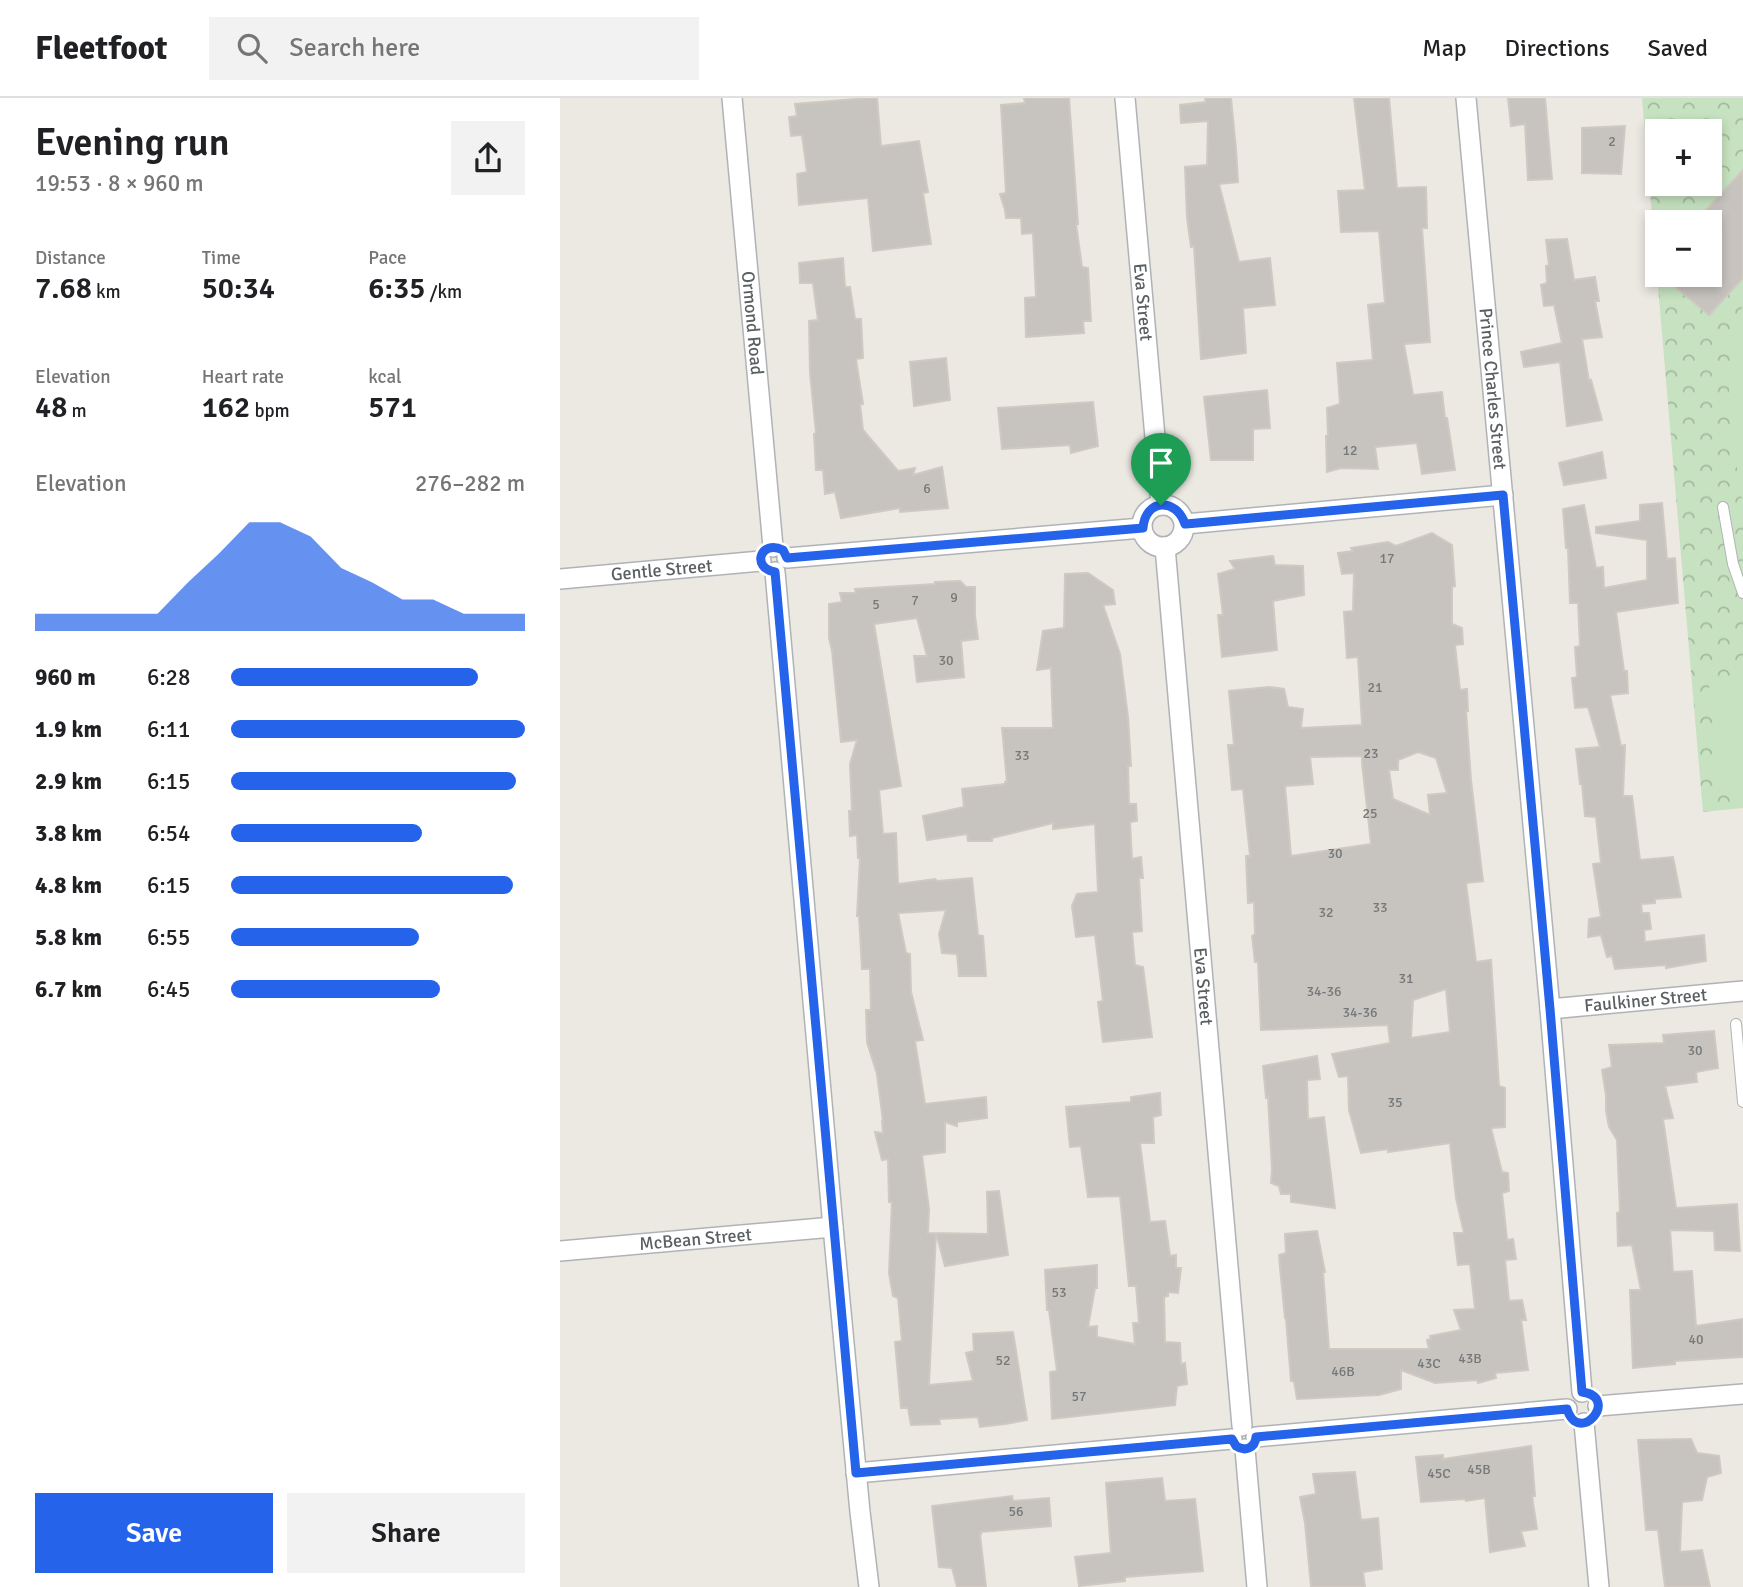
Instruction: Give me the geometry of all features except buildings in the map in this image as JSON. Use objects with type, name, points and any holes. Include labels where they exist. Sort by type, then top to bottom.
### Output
[{"type":"street","name":"Ormond Road","points":[[732,98],[833,1227],[869,1587]]},
{"type":"street","name":"Eva Street","points":[[1125,98],[1161,505]]},
{"type":"street","name":"Prince Charles Street","points":[[1466,98],[1550,1009],[1582,1392]]},
{"type":"street","points":[[1185,524],[1503,495]]},
{"type":"street","points":[[1161,505],[1168,505],[1179,512],[1185,524],[1179,540],[1165,547],[1147,539],[1143,528],[1147,513],[1161,505]]},
{"type":"street","name":"Gentle Street","points":[[560,579],[1143,528]]},
{"type":"street","name":"Eva Street","points":[[1165,547],[1257,1587]]},
{"type":"street","name":"Faulkiner Street","points":[[1550,1009],[1743,991]]},
{"type":"street","name":"McBean Street","points":[[560,1251],[833,1227]]},
{"type":"street","points":[[1582,1392],[1591,1394],[1598,1406],[1593,1419],[1584,1423],[1575,1421],[1567,1409],[1569,1399],[1582,1392]]},
{"type":"street","points":[[1598,1406],[1743,1394]]},
{"type":"street","points":[[856,1473],[1567,1409]]},
{"type":"street","points":[[1584,1423],[1599,1587]]},
{"type":"lane","points":[[1723,508],[1733,564],[1743,593]]},
{"type":"lane","points":[[1737,1024],[1743,1102]]},
{"type":"green space","points":[[1642,98],[1743,98],[1743,808],[1703,812],[1658,287],[1722,287],[1722,210],[1652,210],[1650,196],[1722,196],[1722,119],[1645,119],[1645,133]]},
{"type":"green space","points":[[1743,304],[1743,505],[1731,433],[1729,389],[1730,353]]},
{"type":"green space","points":[[1743,681],[1743,789],[1720,791],[1709,684]]},
{"type":"route","points":[[1503,495],[1582,1392],[1594,1397],[1598,1411],[1593,1419],[1584,1423],[1571,1418],[1567,1409],[1256,1437],[1252,1447],[1248,1449],[1236,1446],[1232,1439],[856,1473],[775,572],[764,568],[761,555],[772,547],[783,550],[787,558],[1143,528],[1147,513],[1161,505],[1174,508],[1186,524],[1503,495]]}]
